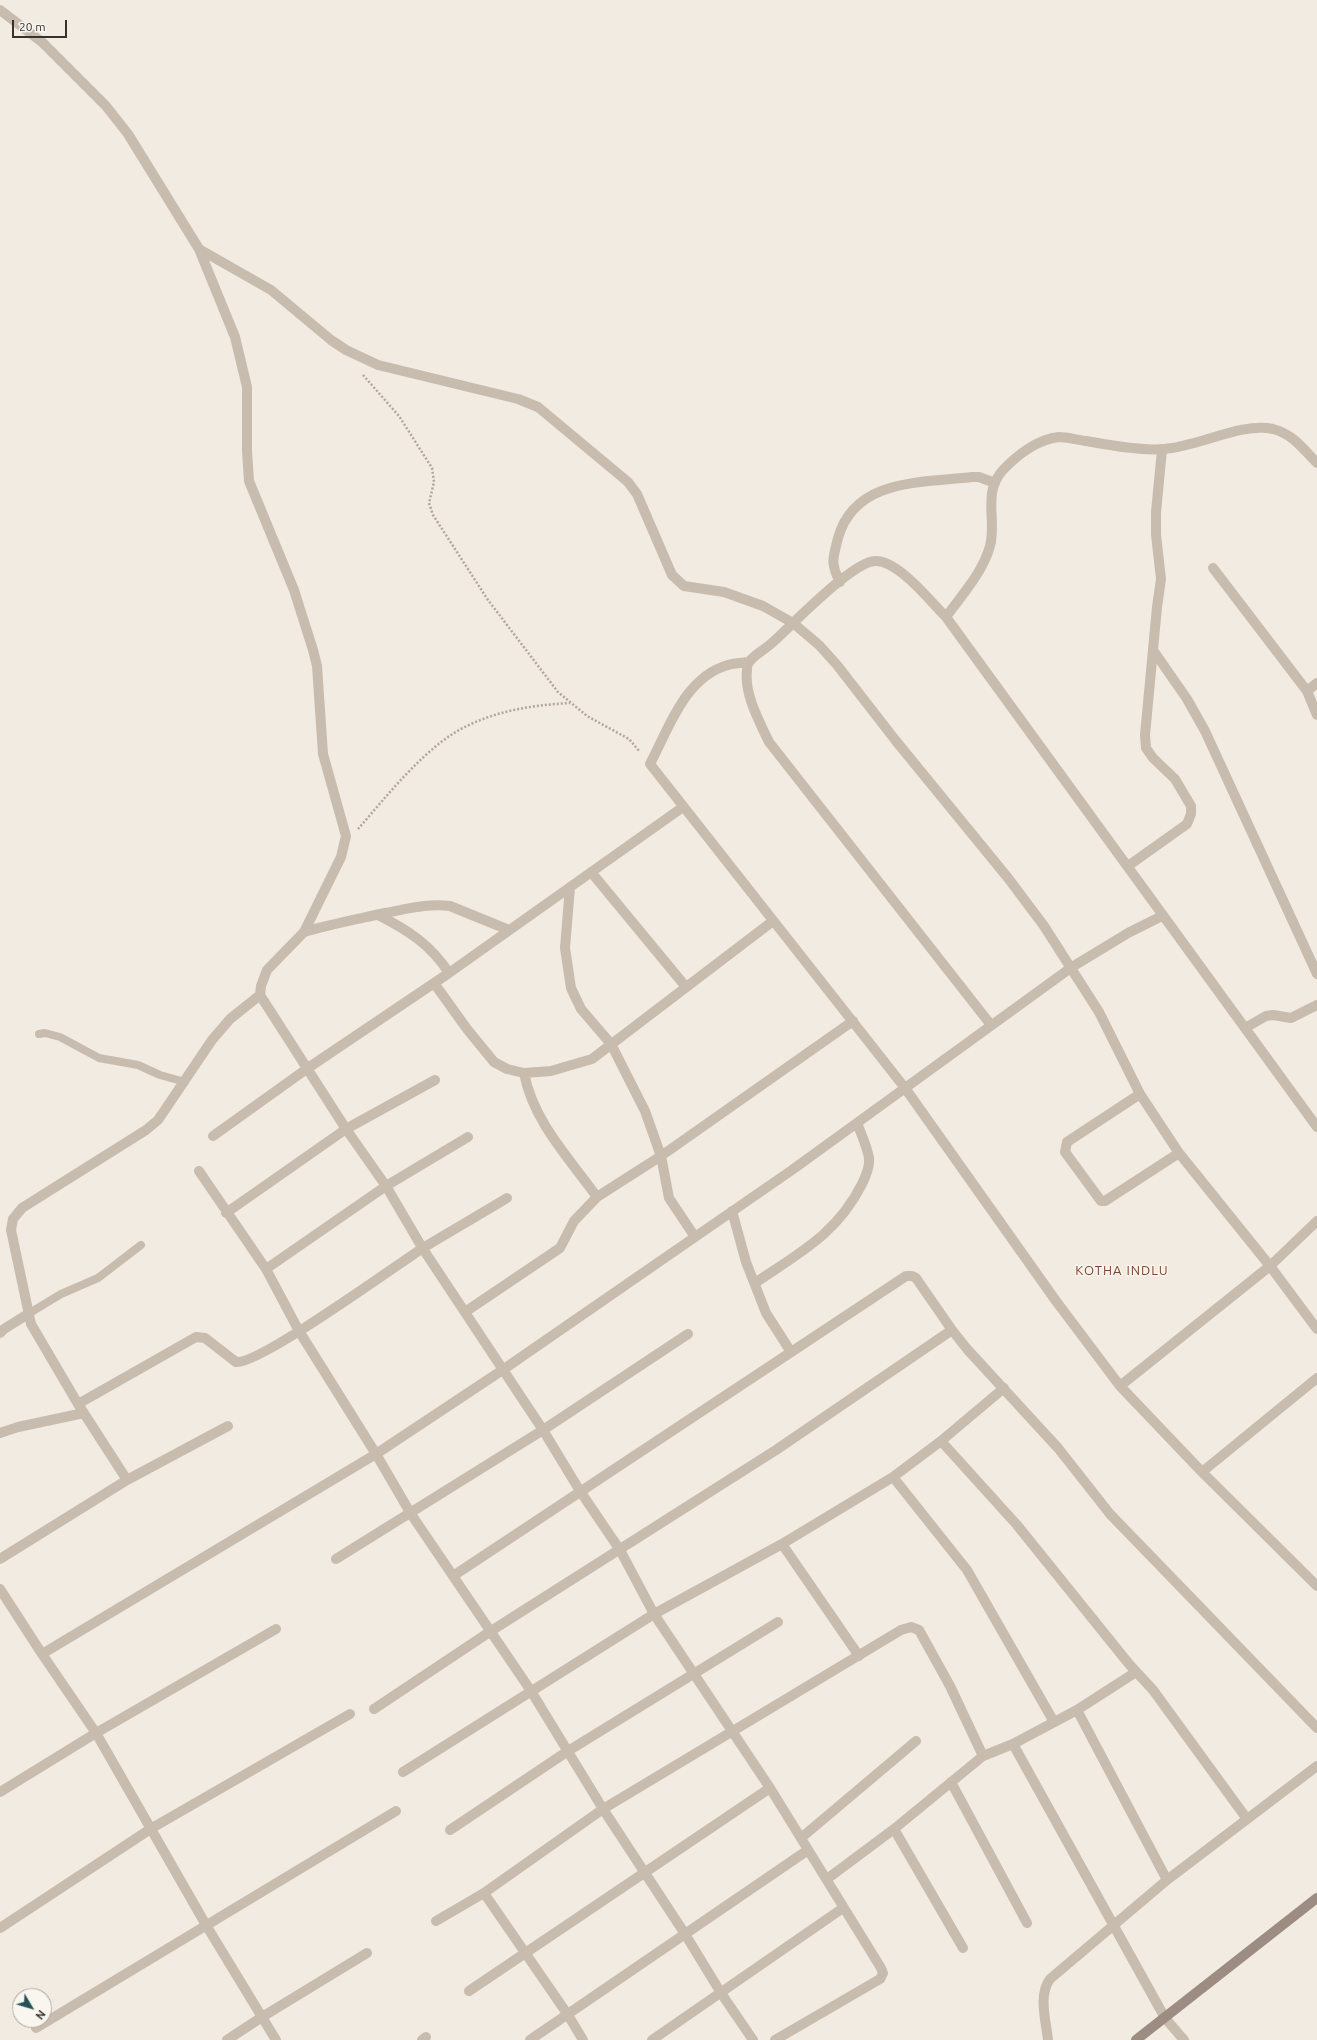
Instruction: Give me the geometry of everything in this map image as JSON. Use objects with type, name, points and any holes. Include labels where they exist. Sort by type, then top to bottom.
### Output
[{"type":"street","points":[[0,10],[42,42],[106,106],[128,134],[199,249],[235,337],[247,387],[247,451],[249,481],[294,590],[313,650],[317,666],[323,754],[346,836],[341,857],[304,932],[267,970],[261,986],[260,995],[308,1068],[346,1130],[386,1186],[423,1249],[544,1430],[580,1491],[620,1550],[654,1614],[770,1788],[827,1879],[883,1973],[880,1979],[775,2040]]},
{"type":"street","points":[[199,249],[271,290],[331,340],[346,350],[378,365],[518,399],[538,407],[628,482],[637,494],[672,575],[677,581],[692,588],[724,592],[743,598],[793,623],[819,645],[837,665],[896,741],[1008,878],[1072,967],[1119,1050],[1140,1094],[1179,1153],[1270,1266],[1317,1330]]},
{"type":"street","points":[[946,616],[981,569],[988,554],[991,543],[991,495],[995,482],[1002,470],[1030,448],[1043,441],[1060,437],[1109,445],[1162,450],[1184,447],[1252,427],[1272,429],[1292,436],[1317,463]]},
{"type":"street","points":[[1128,866],[1187,824],[1191,814],[1191,806],[1175,779],[1153,758],[1146,748],[1145,735],[1161,579],[1156,519],[1162,450]]},
{"type":"street","points":[[840,582],[833,567],[832,560],[841,530],[850,512],[874,493],[889,488],[972,477],[979,477],[995,482]]},
{"type":"street","points":[[1317,1127],[1162,916],[1128,866],[946,616],[913,583],[886,564],[875,561],[862,565],[819,598],[749,662],[727,665],[709,674],[692,687],[683,700],[650,764],[905,1088],[1056,1301],[1120,1386],[1202,1472],[1317,1586]]},
{"type":"street","points":[[1213,568],[1306,691],[1317,715]]},
{"type":"street","points":[[1153,650],[1187,699],[1205,731],[1317,974]]},
{"type":"street","points":[[749,662],[747,670],[748,687],[759,721],[769,742],[992,1026]]},
{"type":"street","points":[[1306,691],[1317,683]]},
{"type":"street","points":[[213,1136],[308,1068],[449,973],[683,807]]},
{"type":"street","points":[[591,872],[686,987]]},
{"type":"street","points":[[570,887],[565,948],[571,988],[581,1009],[611,1044],[645,1111],[661,1156],[669,1198],[695,1237]]},
{"type":"street","points":[[304,932],[340,922],[421,906],[439,905],[450,906],[509,930]]},
{"type":"street","points":[[378,915],[405,928],[422,941],[439,957],[449,973]]},
{"type":"street","points":[[42,1654],[376,1454],[504,1369],[695,1237],[857,1123],[1072,967],[1128,933],[1162,916]]},
{"type":"street","points":[[434,983],[467,1029],[494,1062],[507,1069],[524,1073],[551,1071],[573,1066],[592,1059],[773,921]]},
{"type":"street","points":[[127,1480],[81,1408],[31,1324],[11,1230],[13,1219],[22,1208],[146,1130],[158,1120],[212,1040],[230,1019],[260,995]]},
{"type":"street","points":[[1245,1028],[1269,1015],[1291,1018],[1317,1005]]},
{"type":"street","points":[[465,1312],[560,1248],[574,1221],[597,1197],[661,1156],[853,1021]]},
{"type":"street","points":[[524,1073],[527,1092],[540,1118],[597,1197]]},
{"type":"street","points":[[226,1213],[346,1130],[435,1080]]},
{"type":"street","points":[[1140,1094],[1066,1142],[1065,1152],[1101,1201],[1105,1201],[1179,1153]]},
{"type":"street","points":[[755,1283],[818,1240],[842,1218],[855,1198],[867,1173],[869,1159],[857,1123]]},
{"type":"street","points":[[266,1269],[386,1186],[468,1137]]},
{"type":"street","points":[[199,1171],[226,1213],[266,1269],[300,1331],[411,1514],[530,1691],[603,1809],[685,1934],[721,1993],[753,2040]]},
{"type":"street","points":[[0,1434],[81,1408],[196,1336],[205,1338],[236,1362],[241,1362],[300,1331],[423,1249],[507,1198]]},
{"type":"street","points":[[732,1211],[746,1262],[766,1313],[791,1352]]},
{"type":"street","points":[[1120,1386],[1270,1266],[1317,1221]]},
{"type":"street","points":[[453,1576],[906,1276],[912,1276],[916,1278],[952,1330],[1058,1448],[1110,1514],[1317,1728]]},
{"type":"street","points":[[0,1334],[4,1329],[28,1314]]},
{"type":"street","points":[[374,1709],[491,1632],[776,1450],[952,1330]]},
{"type":"street","points":[[336,1560],[544,1430],[688,1334]]},
{"type":"street","points":[[1202,1472],[1317,1378]]},
{"type":"street","points":[[403,1772],[654,1614],[782,1544],[892,1477],[941,1441],[1004,1388]]},
{"type":"street","points":[[0,1559],[127,1480],[228,1426]]},
{"type":"street","points":[[941,1441],[1017,1525],[1136,1672],[1153,1690],[1247,1819]]},
{"type":"street","points":[[892,1477],[967,1570],[1054,1722]]},
{"type":"street","points":[[782,1544],[859,1656]]},
{"type":"street","points":[[0,1589],[96,1733],[152,1828],[206,1925],[276,2040]]},
{"type":"street","points":[[450,1830],[568,1751],[778,1622]]},
{"type":"street","points":[[436,1921],[484,1893],[603,1809],[901,1630],[911,1627],[919,1630],[950,1686],[982,1756]]},
{"type":"street","points":[[0,1792],[96,1733],[276,1629]]},
{"type":"street","points":[[827,1879],[894,1829],[982,1756],[1013,1744],[1076,1710],[1136,1672]]},
{"type":"street","points":[[1076,1710],[1168,1880]]},
{"type":"street","points":[[0,1928],[152,1828],[350,1714]]},
{"type":"street","points":[[801,1838],[916,1741]]},
{"type":"street","points":[[1013,1744],[1165,2018],[1184,2040]]},
{"type":"street","points":[[1048,2040],[1043,1993],[1045,1985],[1050,1979],[1168,1880],[1247,1819],[1315,1772]]},
{"type":"street","points":[[951,1782],[1027,1923]]},
{"type":"street","points":[[469,1991],[770,1788]]},
{"type":"street","points":[[52,2018],[396,1811]]},
{"type":"street","points":[[894,1829],[963,1948]]},
{"type":"street","points":[[530,2040],[808,1850]]},
{"type":"street","points":[[484,1893],[568,2014],[583,2040]]},
{"type":"street","points":[[1136,2040],[1317,1898]]},
{"type":"street","points":[[652,2040],[843,1908]]},
{"type":"street","points":[[227,2040],[367,1953]]},
{"type":"lane","points":[[39,1034],[45,1033],[60,1037],[99,1058],[138,1065],[160,1076],[185,1082]]},
{"type":"lane","points":[[28,1314],[61,1294],[98,1278],[141,1245]]},
{"type":"path","points":[[360,372],[399,416],[432,468],[434,477],[430,503],[433,515],[488,600],[558,692],[587,716],[629,739],[650,764]]},
{"type":"path","points":[[345,844],[398,783],[453,733],[469,725],[514,710],[570,703]]},
{"type":"district","name":"KOTHA INDLU","points":[[1122,1271]]}]
